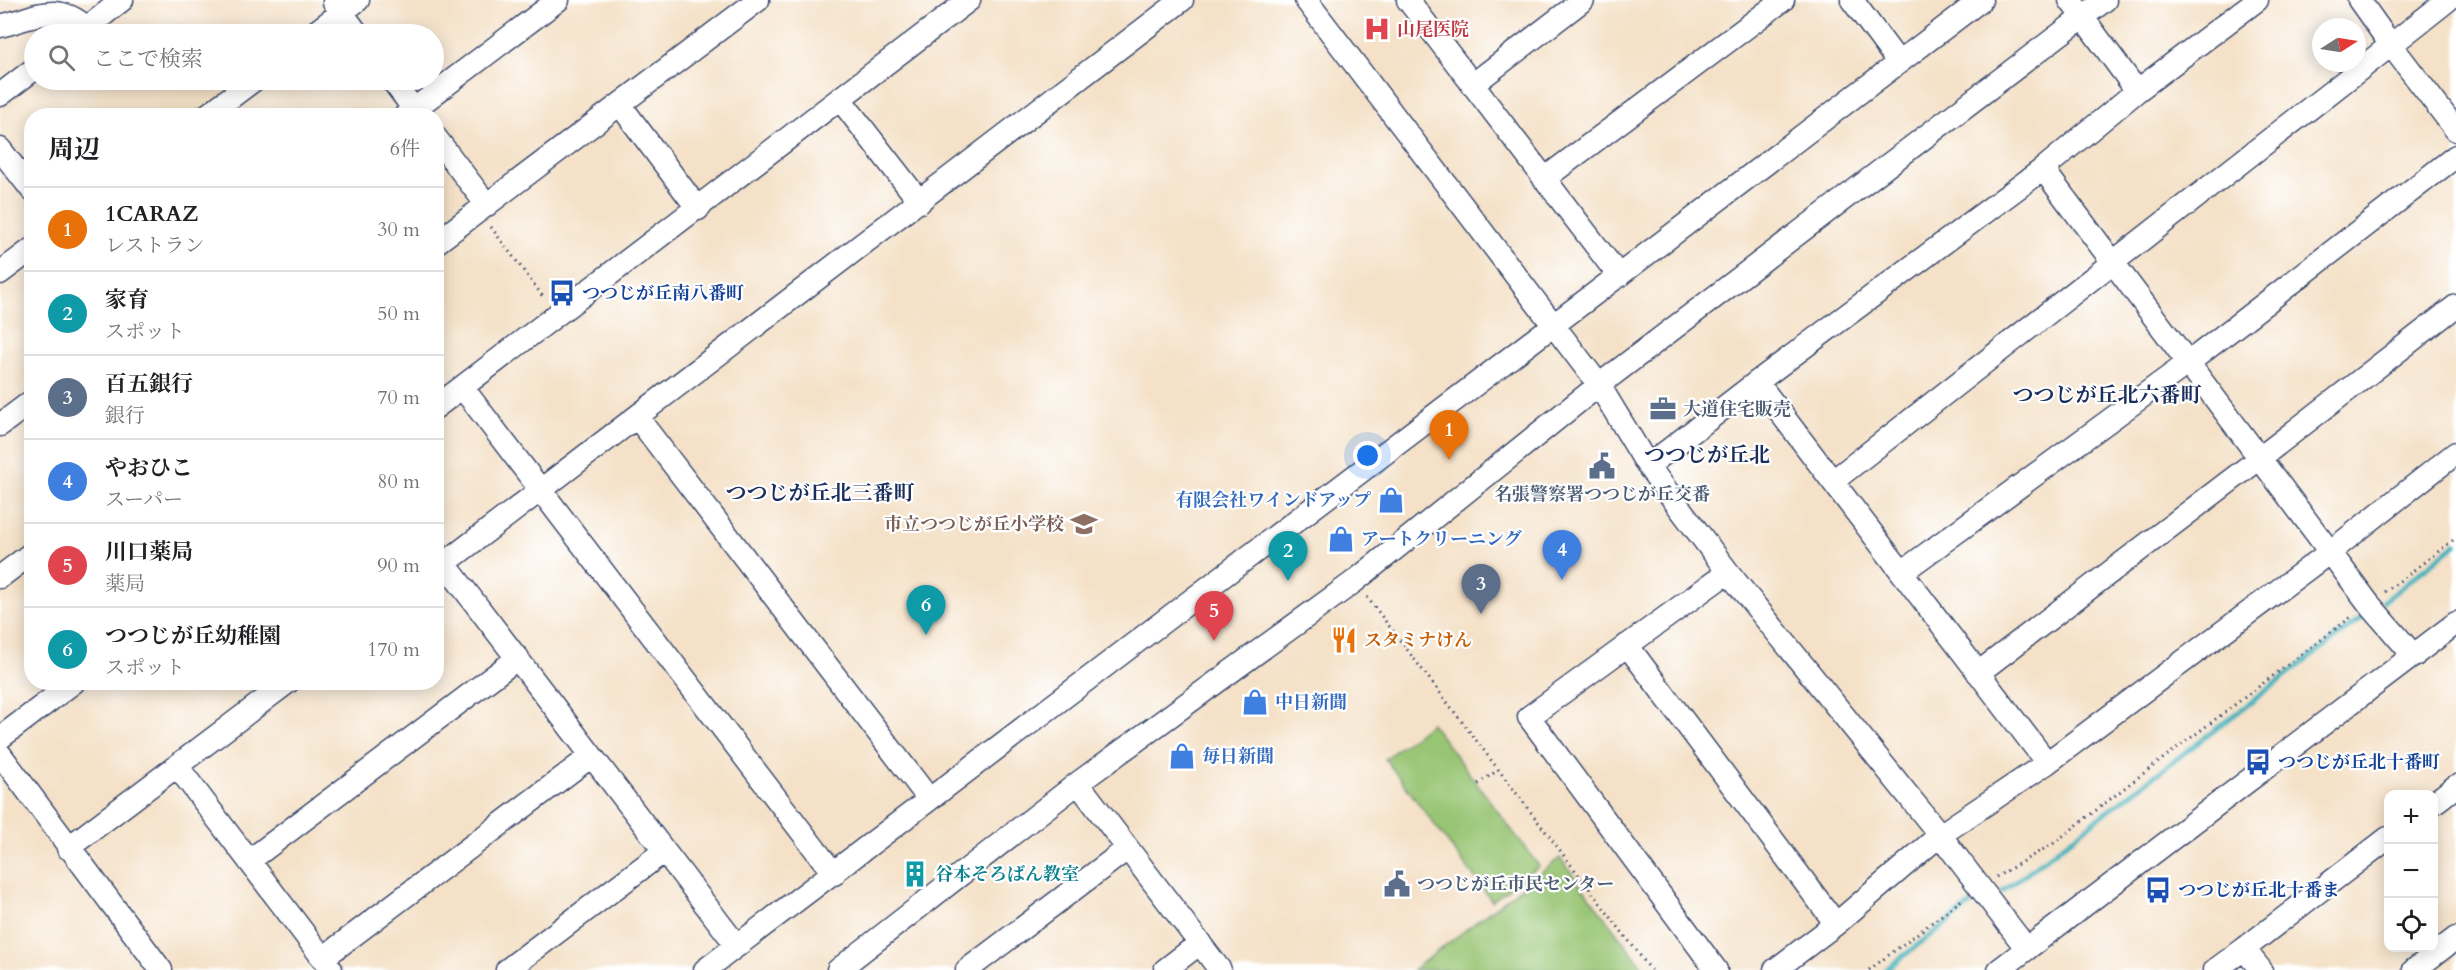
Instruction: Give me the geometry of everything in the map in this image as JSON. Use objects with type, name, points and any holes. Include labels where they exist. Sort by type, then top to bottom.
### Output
[{"type":"street","points":[[93,24],[122,0]]},
{"type":"street","points":[[444,89],[558,0]]},
{"type":"street","points":[[444,237],[621,106],[758,0]]},
{"type":"street","points":[[444,401],[969,0]]},
{"type":"street","points":[[444,565],[1182,0]]},
{"type":"street","points":[[1306,0],[1599,385],[1648,466],[1728,572],[1940,835],[2027,949]]},
{"type":"street","points":[[1408,0],[1619,276]]},
{"type":"street","points":[[1472,85],[1583,0]]},
{"type":"street","points":[[1544,179],[1783,0]]},
{"type":"street","points":[[1852,0],[1898,62]]},
{"type":"street","points":[[705,970],[1981,0]]},
{"type":"street","points":[[838,970],[1078,783],[1355,581],[1599,385],[2076,9],[2105,0]]},
{"type":"street","points":[[1648,466],[2043,169],[2137,91],[2257,0]]},
{"type":"street","points":[[2359,0],[2456,130]]},
{"type":"street","points":[[1833,481],[2448,0]]},
{"type":"street","points":[[323,24],[344,4],[353,24]]},
{"type":"street","points":[[2076,9],[2137,91]]},
{"type":"street","points":[[0,26],[53,10],[76,18],[79,24]]},
{"type":"street","points":[[0,95],[24,77]]},
{"type":"street","points":[[217,108],[241,90]]},
{"type":"street","points":[[398,90],[410,108]]},
{"type":"street","points":[[419,108],[443,90]]},
{"type":"street","points":[[840,99],[920,202]]},
{"type":"street","points":[[621,106],[698,209]]},
{"type":"street","points":[[0,149],[24,180]]},
{"type":"street","points":[[444,150],[483,208]]},
{"type":"street","points":[[1902,572],[2188,363],[2456,156]]},
{"type":"street","points":[[2043,169],[2369,604],[2414,656]]},
{"type":"street","points":[[0,273],[24,255]]},
{"type":"street","points":[[1978,673],[2260,459],[2456,306]]},
{"type":"street","points":[[1757,382],[2047,763]]},
{"type":"street","points":[[462,387],[834,874]]},
{"type":"street","points":[[0,425],[24,407]]},
{"type":"street","points":[[637,417],[929,799]]},
{"type":"street","points":[[1775,970],[1836,924],[1940,835],[2047,763],[2330,552],[2456,453]]},
{"type":"street","points":[[0,577],[24,559]]},
{"type":"street","points":[[444,571],[518,658],[590,756],[737,946]]},
{"type":"street","points":[[1716,970],[1529,717],[1728,572]]},
{"type":"street","points":[[1999,970],[2456,623]]},
{"type":"street","points":[[1627,645],[1836,924]]},
{"type":"street","points":[[249,861],[518,658]]},
{"type":"street","points":[[0,738],[63,690]]},
{"type":"street","points":[[68,848],[277,690]]},
{"type":"street","points":[[0,754],[161,970]]},
{"type":"street","points":[[177,766],[327,964],[590,756]]},
{"type":"street","points":[[1078,783],[1220,970]]},
{"type":"street","points":[[2438,799],[2456,786]]},
{"type":"street","points":[[2216,970],[2384,841]]},
{"type":"street","points":[[967,970],[1127,849]]},
{"type":"street","points":[[507,970],[663,852]]},
{"type":"street","points":[[2414,970],[2456,938]]},
{"type":"street","points":[[1165,970],[1200,943]]},
{"type":"street","points":[[2244,949],[2261,970]]},
{"type":"path","points":[[483,208],[557,315]]},
{"type":"path","points":[[1869,970],[1978,887],[2054,843],[2456,538]]},
{"type":"path","points":[[1355,581],[1651,970]]},
{"type":"path","points":[[1478,784],[1498,770]]},
{"type":"green space","points":[[1431,723],[1539,866],[1492,901],[1385,759]]},
{"type":"green space","points":[[1560,858],[1645,970],[1413,970]]},
{"type":"waterway","points":[[2384,601],[2456,544]]},
{"type":"waterway","points":[[2003,891],[2363,617]]},
{"type":"waterway","points":[[1885,970],[1970,905]]},
{"type":"place","name":"山尾医院","points":[[1377,29]]},
{"type":"place","name":"つつじが丘南八番町","points":[[562,293]]},
{"type":"place","name":"大道住宅販売","points":[[1663,409]]},
{"type":"place","name":"1CARAZ","points":[[1449,460]]},
{"type":"place","name":"名張警察署つつじが丘交番","points":[[1602,466]]},
{"type":"place","name":"有限会社ワインドアップ","points":[[1391,500]]},
{"type":"place","name":"市立つつじが丘小学校","points":[[1084,524]]},
{"type":"place","name":"アートクリーニング","points":[[1341,539]]},
{"type":"place","name":"やおひこ","points":[[1562,580]]},
{"type":"place","name":"家育","points":[[1288,581]]},
{"type":"place","name":"百五銀行","points":[[1481,614]]},
{"type":"place","name":"つつじが丘幼稚園","points":[[926,635]]},
{"type":"place","name":"スタミナけん","points":[[1344,640]]},
{"type":"place","name":"川口薬局","points":[[1214,641]]},
{"type":"place","name":"中日新聞","points":[[1255,702]]},
{"type":"place","name":"毎日新聞","points":[[1182,756]]},
{"type":"place","name":"つつじが丘北十番町","points":[[2258,762]]},
{"type":"place","name":"谷本そろばん教室","points":[[915,874]]},
{"type":"place","name":"つつじが丘市民センター","points":[[1397,884]]},
{"type":"place","name":"つつじが丘北十番ま","points":[[2158,890]]},
{"type":"district","name":"つつじが丘北六番町","points":[[2107,395]]},
{"type":"district","name":"つつじが丘北","points":[[1707,455]]},
{"type":"district","name":"つつじが丘北三番町","points":[[820,493]]}]
